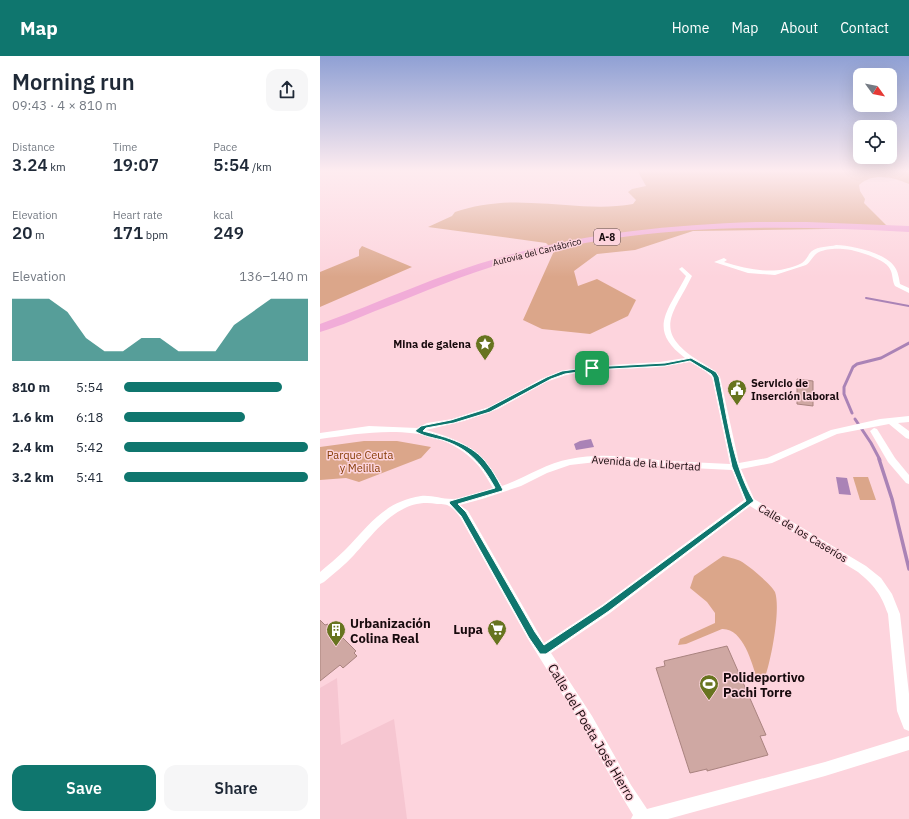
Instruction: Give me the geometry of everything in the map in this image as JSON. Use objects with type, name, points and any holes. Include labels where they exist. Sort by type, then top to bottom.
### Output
[{"type":"highway","name":"Autovía del Cantábrico","points":[[320,322],[449,273],[501,256],[591,235],[676,224],[729,220],[794,220],[909,225]]},
{"type":"highway","name":"Autovía del Cantábrico","points":[[320,328],[472,270],[555,246],[591,239],[692,226],[743,224],[830,225],[909,229]]},
{"type":"street","points":[[724,260],[717,262],[748,271],[775,273],[804,264],[813,253],[818,250],[848,247],[888,262],[893,268],[896,284],[909,291]]},
{"type":"street","name":"Calle de los Caseríos","points":[[682,269],[690,276],[668,314],[666,321],[666,335],[675,348],[708,369],[716,377],[735,467],[745,493],[750,501],[862,569],[877,581],[888,597],[894,614],[904,711],[909,724]]},
{"type":"street","points":[[419,431],[424,427],[452,421],[488,410],[535,384],[564,373],[592,368],[665,364],[691,359]]},
{"type":"street","points":[[891,421],[909,419]]},
{"type":"street","points":[[891,421],[909,436]]},
{"type":"street","name":"Avenida de la Libertad","points":[[320,579],[349,553],[378,521],[389,512],[403,505],[420,500],[442,500],[452,503],[518,484],[544,470],[569,462],[588,459],[604,458],[670,464],[735,467],[769,461],[834,432],[891,421]]},
{"type":"street","points":[[320,436],[369,430],[419,431],[454,442],[472,453],[485,465],[499,490]]},
{"type":"street","points":[[874,431],[891,460],[909,481]]},
{"type":"street","points":[[543,651],[606,609],[750,501]]},
{"type":"street","name":"Calle del Poeta José Hierro","points":[[452,503],[464,514],[532,635],[587,720],[643,819]]},
{"type":"street","points":[[643,819],[909,743]]},
{"type":"shaded area","points":[[591,439],[594,447],[576,450],[574,444]]},
{"type":"shaded area","points":[[836,477],[847,478],[851,495],[839,494]]},
{"type":"shaded area","points":[[337,678],[341,745],[394,719],[407,819],[320,819],[320,688]]},
{"type":"green space","points":[[482,206],[867,206],[889,228],[693,231],[635,250],[597,254],[574,271],[578,286],[597,279],[636,300],[628,316],[590,334],[542,329],[523,320],[554,251],[546,243],[428,227],[452,216],[455,212]]},
{"type":"green space","points":[[362,246],[412,267],[320,307],[320,272],[359,256],[359,250]]},
{"type":"green space","name":"Parque Ceuta y Melilla","points":[[364,441],[397,441],[431,447],[421,458],[359,482],[346,478],[320,480],[320,447]]},
{"type":"green space","points":[[853,477],[868,477],[876,500],[860,500]]},
{"type":"green space","points":[[723,556],[738,560],[752,569],[764,579],[775,592],[777,600],[776,623],[770,661],[764,680],[757,679],[746,648],[736,634],[729,630],[722,629],[686,644],[678,645],[680,639],[715,623],[715,613],[707,602],[690,588],[694,576]]},
{"type":"building","points":[[797,379],[813,381],[813,406],[797,404]]},
{"type":"building","name":"Urbanización Colina Real","points":[[320,620],[325,625],[328,624],[333,629],[336,627],[342,632],[340,635],[356,651],[354,653],[357,656],[343,668],[340,665],[320,681]]},
{"type":"building","name":"Polideportivo Pachi Torre","points":[[727,646],[766,735],[760,736],[768,755],[707,771],[707,769],[690,773],[656,668],[665,666],[664,661]]},
{"type":"waterway","points":[[866,298],[909,306]]},
{"type":"waterway","points":[[852,413],[844,394],[844,387],[853,367],[857,364],[881,358],[909,343]]},
{"type":"waterway","points":[[855,419],[880,460]]},
{"type":"waterway","points":[[879,459],[892,499],[909,569]]},
{"type":"place","name":"Mina de galena","points":[[485,361]]},
{"type":"place","name":"Servicio de Inserción laboral","points":[[737,406]]},
{"type":"place","name":"Lupa","points":[[497,646]]},
{"type":"place","name":"Urbanización Colina Real","points":[[336,647]]},
{"type":"place","name":"Polideportivo Pachi Torre","points":[[709,701]]},
{"type":"route","points":[[691,359],[714,373],[735,467],[745,493],[750,501],[606,609],[543,651],[532,635],[464,514],[452,503],[499,490],[497,486],[485,465],[472,453],[454,442],[419,431],[424,427],[452,421],[488,410],[549,378],[564,373],[592,368],[665,364],[682,362],[691,359]]}]
